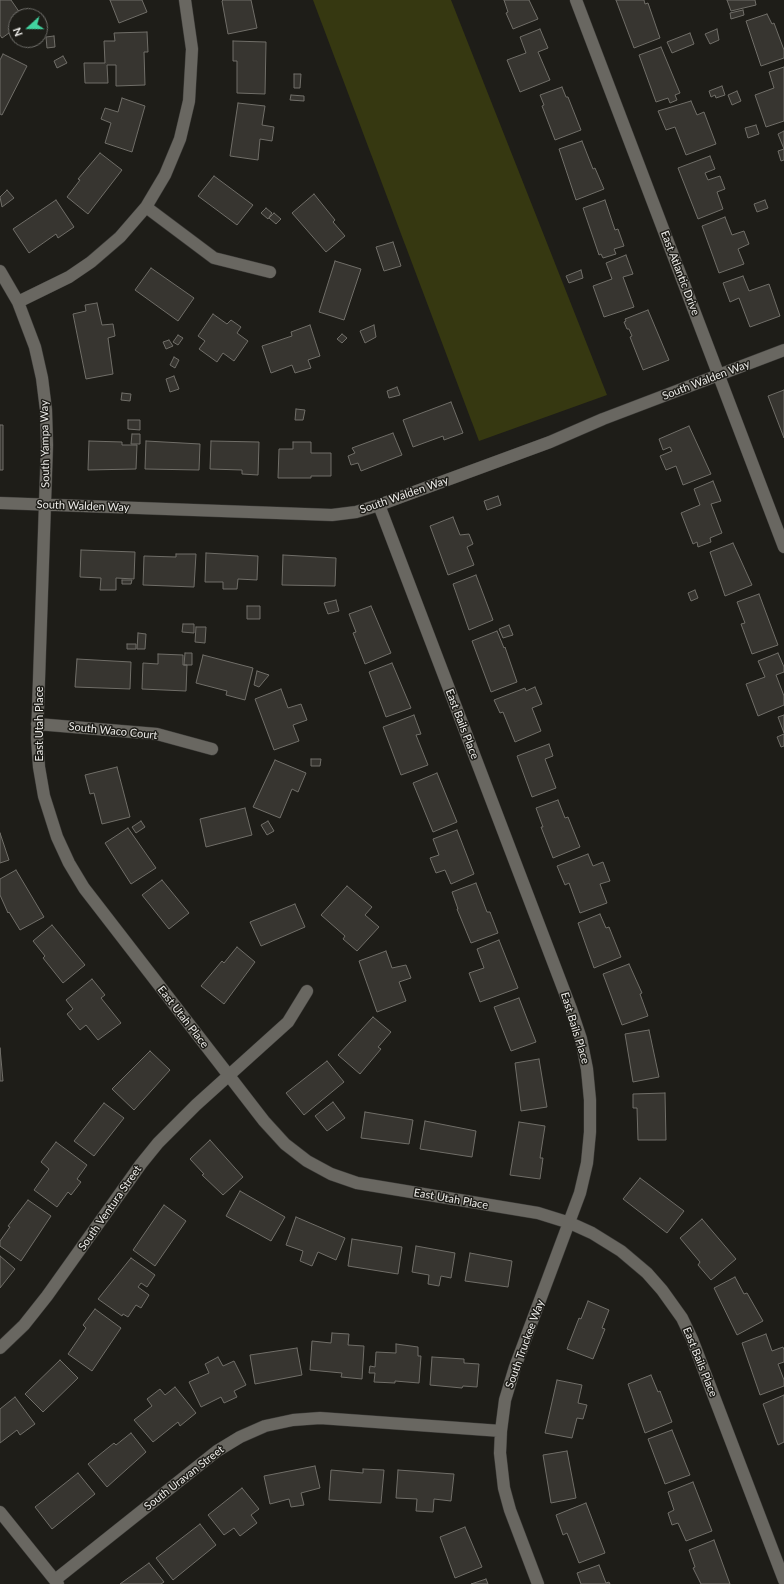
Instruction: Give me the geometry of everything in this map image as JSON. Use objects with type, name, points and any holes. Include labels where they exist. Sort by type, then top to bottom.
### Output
[{"type":"street","points":[[18,302],[69,277],[91,262],[120,237],[146,207],[165,175],[180,139],[189,101],[192,49],[185,0]]},
{"type":"street","name":"East Atlantic Drive","points":[[576,0],[784,547]]},
{"type":"street","points":[[146,207],[214,258],[270,272]]},
{"type":"street","name":"South Yampa Way","points":[[0,271],[18,302],[35,347],[43,386],[46,410],[47,445],[45,505]]},
{"type":"street","name":"South Walden Way","points":[[0,503],[332,515],[356,512],[379,505],[550,442],[604,419],[784,350]]},
{"type":"street","name":"East Utah Place","points":[[45,505],[37,724],[39,767],[44,796],[57,837],[69,863],[84,888],[264,1122],[285,1144],[307,1161],[331,1174],[357,1183],[538,1213],[570,1223]]},
{"type":"street","name":"East Bails Place","points":[[379,505],[571,1009],[581,1039],[587,1069],[590,1100],[590,1132],[587,1163],[580,1193],[570,1223],[592,1233],[621,1250],[647,1273],[662,1290],[682,1318],[692,1339],[784,1580]]},
{"type":"street","name":"South Waco Court","points":[[37,724],[157,734],[212,749]]},
{"type":"street","points":[[229,1076],[288,1022],[308,991]]},
{"type":"street","name":"South Ventura Street","points":[[0,1348],[24,1325],[48,1296],[141,1164],[158,1143],[196,1105],[229,1076]]},
{"type":"street","name":"South Truckee Way","points":[[538,1584],[510,1510],[504,1488],[500,1454],[501,1431],[505,1400],[515,1367],[570,1223]]},
{"type":"street","name":"South Uravan Street","points":[[57,1582],[216,1451],[240,1437],[266,1426],[292,1420],[320,1418],[501,1431]]},
{"type":"street","points":[[0,1512],[57,1582]]},
{"type":"green space","points":[[313,0],[451,0],[607,395],[479,441]]},
{"type":"building","points":[[0,0],[11,0],[16,8],[8,8],[8,34],[2,38],[0,35]]},
{"type":"building","points":[[110,0],[142,0],[147,12],[119,23]]},
{"type":"building","points":[[223,0],[251,0],[257,28],[228,34]]},
{"type":"building","points":[[504,0],[529,0],[538,19],[513,29],[506,13],[508,12]]},
{"type":"building","points":[[616,0],[644,0],[645,4],[648,3],[660,38],[634,48]]},
{"type":"building","points":[[727,0],[755,0],[756,5],[731,11]]},
{"type":"building","points":[[743,10],[744,15],[731,19],[730,13]]},
{"type":"building","points":[[767,14],[772,24],[774,23],[784,50],[784,58],[761,66],[746,21]]},
{"type":"building","points":[[540,29],[548,48],[538,52],[550,80],[520,92],[507,60],[526,53],[520,37]]},
{"type":"building","points":[[717,29],[719,40],[710,44],[705,34]]},
{"type":"building","points":[[147,32],[148,52],[144,52],[145,85],[116,86],[116,65],[107,65],[108,83],[85,83],[84,63],[105,63],[104,41],[115,41],[114,33]]},
{"type":"building","points":[[690,33],[694,44],[672,53],[667,42]]},
{"type":"building","points":[[54,36],[55,47],[48,48],[48,37]]},
{"type":"building","points":[[233,41],[266,42],[265,94],[237,93],[237,61],[233,61]]},
{"type":"building","points":[[661,47],[680,93],[675,95],[677,100],[670,103],[668,98],[656,102],[639,55]]},
{"type":"building","points":[[3,54],[27,66],[2,115],[0,114],[0,60]]},
{"type":"building","points":[[63,56],[67,63],[57,68],[54,61]]},
{"type":"building","points":[[784,67],[784,121],[766,127],[755,95],[774,88],[769,72]]},
{"type":"building","points":[[294,74],[301,74],[300,88],[294,88]]},
{"type":"building","points":[[722,86],[725,95],[716,98],[715,95],[711,97],[709,91]]},
{"type":"building","points":[[562,87],[566,97],[568,97],[581,130],[555,140],[542,106],[544,105],[540,95]]},
{"type":"building","points":[[737,91],[741,101],[732,105],[728,95]]},
{"type":"building","points":[[291,95],[304,96],[304,101],[290,100]]},
{"type":"building","points":[[122,98],[145,106],[132,152],[105,143],[111,123],[101,119],[105,108],[118,112]]},
{"type":"building","points":[[691,101],[697,115],[704,112],[716,144],[686,155],[675,127],[666,130],[658,111]]},
{"type":"building","points":[[238,103],[265,106],[262,125],[274,127],[272,141],[260,139],[258,160],[230,156]]},
{"type":"building","points":[[756,125],[759,134],[748,138],[745,128]]},
{"type":"building","points":[[784,131],[784,149],[778,134]]},
{"type":"building","points":[[582,141],[593,169],[595,168],[604,189],[576,200],[559,149]]},
{"type":"building","points":[[784,149],[784,160],[781,161],[778,151]]},
{"type":"building","points":[[100,153],[122,170],[88,214],[67,197],[80,180],[78,179]]},
{"type":"building","points":[[710,156],[715,169],[705,173],[708,180],[720,176],[725,189],[717,192],[723,209],[698,219],[678,168]]},
{"type":"building","points":[[214,176],[253,205],[237,225],[198,196]]},
{"type":"building","points":[[7,190],[14,198],[2,207],[0,197]]},
{"type":"building","points":[[314,194],[335,220],[333,222],[345,236],[326,252],[292,213]]},
{"type":"building","points":[[56,200],[74,227],[58,238],[56,234],[29,253],[13,229]]},
{"type":"building","points":[[605,200],[615,230],[618,229],[624,246],[614,249],[616,254],[603,258],[601,254],[599,255],[583,208]]},
{"type":"building","points":[[765,200],[768,208],[757,212],[754,204]]},
{"type":"building","points":[[266,208],[272,213],[268,219],[261,213]]},
{"type":"building","points":[[274,213],[281,219],[276,224],[269,218]]},
{"type":"building","points":[[725,217],[732,235],[744,231],[749,244],[738,249],[744,264],[719,273],[702,226]]},
{"type":"building","points":[[393,242],[401,266],[384,271],[376,247]]},
{"type":"building","points":[[626,255],[633,274],[623,277],[634,307],[604,317],[593,286],[612,279],[606,263]]},
{"type":"building","points":[[335,261],[361,269],[344,320],[319,312]]},
{"type":"building","points":[[151,268],[194,298],[178,321],[135,290]]},
{"type":"building","points":[[581,270],[583,278],[569,283],[566,276]]},
{"type":"building","points":[[743,276],[749,291],[769,284],[780,316],[750,327],[739,298],[730,302],[723,283]]},
{"type":"building","points":[[97,303],[102,325],[113,324],[115,336],[108,338],[113,374],[86,379],[73,314],[86,311],[85,305]]},
{"type":"building","points":[[648,310],[669,360],[643,370],[630,337],[632,336],[624,322],[626,321],[625,319]]},
{"type":"building","points":[[213,314],[227,324],[231,320],[241,327],[237,333],[248,341],[234,361],[223,353],[217,362],[199,349],[205,341],[198,336]]},
{"type":"building","points":[[310,325],[320,356],[308,360],[311,368],[295,373],[292,365],[271,373],[262,346],[292,336],[291,332]]},
{"type":"building","points":[[374,325],[376,337],[365,343],[360,331]]},
{"type":"building","points":[[342,334],[347,338],[342,343],[337,339]]},
{"type":"building","points":[[178,335],[183,338],[178,345],[173,342]]},
{"type":"building","points":[[169,340],[173,346],[166,349],[163,342]]},
{"type":"building","points":[[174,357],[179,360],[175,368],[170,365]]},
{"type":"building","points":[[174,376],[179,389],[170,392],[166,379]]},
{"type":"building","points":[[397,387],[400,395],[389,398],[387,391]]},
{"type":"building","points":[[784,390],[784,438],[768,396]]},
{"type":"building","points":[[122,393],[131,394],[130,401],[121,400]]},
{"type":"building","points":[[451,402],[463,433],[444,440],[443,436],[413,447],[403,420]]},
{"type":"building","points":[[296,409],[305,410],[303,420],[295,420]]},
{"type":"building","points":[[128,420],[140,420],[140,430],[128,429]]},
{"type":"building","points":[[0,425],[3,425],[3,470],[0,470]]},
{"type":"building","points":[[689,426],[711,474],[683,485],[676,466],[666,470],[660,456],[672,451],[670,447],[663,450],[659,439]]},
{"type":"building","points":[[393,433],[402,455],[361,471],[358,463],[351,465],[348,456],[355,453],[352,448]]},
{"type":"building","points":[[132,434],[140,434],[140,444],[131,444]]},
{"type":"building","points":[[89,441],[122,442],[122,445],[137,445],[136,469],[88,470]]},
{"type":"building","points":[[146,441],[200,444],[199,470],[145,469]]},
{"type":"building","points":[[211,441],[259,442],[258,475],[242,474],[242,470],[210,469]]},
{"type":"building","points":[[293,442],[311,442],[311,453],[331,453],[331,476],[311,476],[311,478],[278,478],[279,449],[293,449]]},
{"type":"building","points":[[713,481],[721,501],[711,504],[722,533],[710,538],[711,542],[698,547],[697,542],[693,544],[681,513],[700,505],[694,489]]},
{"type":"building","points":[[498,496],[501,505],[487,510],[484,501]]},
{"type":"building","points":[[453,517],[460,535],[469,534],[473,544],[467,547],[474,565],[448,575],[430,526]]},
{"type":"building","points":[[733,543],[752,585],[725,596],[710,552]]},
{"type":"building","points":[[81,550],[135,552],[134,579],[116,578],[116,590],[100,590],[101,578],[80,577]]},
{"type":"building","points":[[206,553],[258,556],[257,580],[238,579],[237,589],[223,589],[223,582],[205,582]]},
{"type":"building","points":[[176,554],[196,554],[194,587],[143,585],[144,556],[176,557]]},
{"type":"building","points":[[283,555],[336,558],[335,586],[282,585]]},
{"type":"building","points":[[476,575],[493,620],[469,630],[453,584]]},
{"type":"building","points":[[122,580],[132,580],[131,584],[122,584]]},
{"type":"building","points":[[695,590],[698,598],[691,601],[688,593]]},
{"type":"building","points":[[759,594],[778,645],[752,654],[741,624],[745,623],[737,602]]},
{"type":"building","points":[[336,600],[339,611],[328,614],[324,603]]},
{"type":"building","points":[[247,606],[260,606],[260,619],[247,619]]},
{"type":"building","points":[[371,606],[391,653],[365,664],[353,633],[356,632],[349,614]]},
{"type":"building","points":[[183,624],[194,624],[194,633],[182,632]]},
{"type":"building","points":[[509,625],[513,635],[503,638],[499,629]]},
{"type":"building","points":[[196,627],[206,627],[205,643],[195,642]]},
{"type":"building","points":[[497,631],[504,648],[505,647],[517,682],[491,692],[472,641]]},
{"type":"building","points":[[138,633],[146,634],[145,649],[137,649]]},
{"type":"building","points":[[127,644],[136,644],[136,649],[127,649]]},
{"type":"building","points":[[185,653],[192,653],[192,665],[184,665]]},
{"type":"building","points":[[778,653],[784,667],[784,672],[776,675],[784,696],[784,705],[758,716],[746,684],[765,677],[758,661]]},
{"type":"building","points":[[158,654],[183,655],[183,665],[187,665],[186,691],[142,689],[143,663],[158,664]]},
{"type":"building","points":[[203,655],[253,668],[245,700],[226,695],[227,691],[196,683]]},
{"type":"building","points":[[77,659],[131,662],[130,689],[75,687]]},
{"type":"building","points":[[392,663],[411,708],[386,717],[369,672]]},
{"type":"building","points":[[257,671],[269,675],[259,687],[254,685]]},
{"type":"building","points":[[535,687],[542,704],[532,708],[541,731],[515,742],[503,712],[500,713],[494,700],[525,688],[526,691]]},
{"type":"building","points":[[281,689],[288,708],[301,704],[307,720],[293,725],[299,741],[274,750],[255,699]]},
{"type":"building","points":[[414,715],[421,734],[416,735],[428,765],[401,775],[383,727]]},
{"type":"building","points":[[784,715],[784,733],[778,717]]},
{"type":"building","points":[[784,734],[784,746],[781,747],[777,737]]},
{"type":"building","points":[[549,744],[553,756],[545,759],[556,788],[532,797],[517,756]]},
{"type":"building","points":[[311,759],[321,759],[320,766],[311,766]]},
{"type":"building","points":[[275,760],[306,773],[298,792],[292,789],[280,818],[253,807]]},
{"type":"building","points":[[117,767],[130,817],[102,824],[94,793],[90,794],[85,775]]},
{"type":"building","points":[[437,773],[457,822],[433,832],[413,783]]},
{"type":"building","points":[[558,800],[565,818],[568,817],[580,847],[553,858],[541,827],[543,827],[536,808]]},
{"type":"building","points":[[245,808],[252,835],[206,847],[200,819]]},
{"type":"building","points":[[141,821],[145,827],[136,833],[132,827]]},
{"type":"building","points":[[268,821],[274,831],[267,835],[261,825]]},
{"type":"building","points":[[128,828],[156,868],[131,884],[105,843]]},
{"type":"building","points":[[457,830],[474,874],[451,884],[445,870],[436,873],[430,858],[439,855],[433,839]]},
{"type":"building","points":[[0,833],[9,860],[0,863]]},
{"type":"building","points":[[588,854],[593,866],[603,862],[610,881],[600,884],[607,903],[580,913],[569,883],[565,885],[557,866]]},
{"type":"building","points":[[16,870],[44,917],[20,930],[9,912],[8,913],[0,895],[0,879]]},
{"type":"building","points":[[162,880],[189,913],[169,929],[142,895]]},
{"type":"building","points":[[476,883],[487,912],[490,912],[498,933],[471,943],[457,909],[452,892]]},
{"type":"building","points":[[347,886],[372,907],[365,915],[379,927],[357,951],[343,939],[345,936],[321,915]]},
{"type":"building","points":[[295,904],[305,927],[261,946],[250,922]]},
{"type":"building","points":[[600,914],[606,928],[609,927],[621,957],[594,968],[578,923]]},
{"type":"building","points":[[52,925],[85,965],[63,983],[43,958],[45,956],[33,941]]},
{"type":"building","points":[[499,940],[518,988],[480,1002],[469,973],[484,968],[477,949]]},
{"type":"building","points":[[237,947],[255,962],[224,1004],[201,986],[222,961],[224,963]]},
{"type":"building","points":[[386,951],[392,968],[406,965],[411,978],[399,982],[406,1001],[377,1012],[359,961]]},
{"type":"building","points":[[629,964],[642,993],[640,994],[648,1016],[622,1025],[603,974]]},
{"type":"building","points":[[92,979],[105,995],[101,998],[121,1023],[98,1040],[86,1025],[80,1030],[67,1014],[73,1009],[66,1000]]},
{"type":"building","points":[[519,998],[536,1042],[511,1051],[494,1007]]},
{"type":"building","points":[[373,1017],[391,1032],[378,1047],[381,1049],[360,1074],[338,1055]]},
{"type":"building","points":[[649,1030],[659,1077],[633,1082],[625,1034]]},
{"type":"building","points":[[0,1048],[3,1081],[0,1081]]},
{"type":"building","points":[[150,1051],[170,1070],[134,1110],[112,1089]]},
{"type":"building","points":[[539,1059],[547,1107],[521,1111],[515,1063]]},
{"type":"building","points":[[327,1061],[344,1082],[304,1115],[286,1093]]},
{"type":"building","points":[[665,1093],[666,1140],[638,1140],[637,1108],[633,1108],[633,1094]]},
{"type":"building","points":[[333,1102],[345,1118],[327,1131],[315,1116]]},
{"type":"building","points":[[104,1103],[124,1118],[94,1156],[74,1141]]},
{"type":"building","points":[[365,1112],[413,1120],[409,1144],[361,1138]]},
{"type":"building","points":[[425,1121],[476,1131],[472,1157],[420,1149]]},
{"type":"building","points":[[519,1122],[545,1126],[540,1158],[543,1158],[540,1179],[510,1175]]},
{"type":"building","points":[[210,1140],[243,1177],[223,1195],[202,1175],[204,1174],[190,1159]]},
{"type":"building","points":[[56,1142],[87,1165],[77,1179],[81,1182],[71,1195],[68,1192],[57,1207],[34,1190],[49,1169],[41,1162]]},
{"type":"building","points":[[640,1178],[684,1211],[667,1233],[623,1199]]},
{"type":"building","points":[[240,1191],[285,1217],[271,1241],[226,1216]]},
{"type":"building","points":[[28,1200],[51,1216],[21,1261],[0,1246],[0,1241],[10,1227],[8,1226]]},
{"type":"building","points":[[164,1205],[186,1221],[155,1266],[133,1250]]},
{"type":"building","points":[[296,1217],[345,1238],[336,1260],[318,1252],[312,1266],[300,1261],[303,1251],[286,1245]]},
{"type":"building","points":[[702,1219],[736,1259],[711,1280],[698,1265],[700,1262],[680,1238]]},
{"type":"building","points":[[352,1239],[402,1247],[398,1274],[348,1266]]},
{"type":"building","points":[[416,1246],[455,1253],[451,1278],[441,1276],[439,1286],[428,1284],[429,1275],[412,1272]]},
{"type":"building","points":[[470,1253],[512,1261],[508,1287],[465,1281]]},
{"type":"building","points":[[0,1256],[15,1269],[0,1288]]},
{"type":"building","points":[[131,1258],[155,1275],[147,1287],[141,1283],[138,1287],[149,1295],[141,1308],[136,1305],[128,1317],[123,1314],[122,1316],[98,1299]]},
{"type":"building","points":[[735,1277],[744,1294],[747,1293],[763,1321],[737,1335],[714,1288]]},
{"type":"building","points":[[588,1301],[609,1310],[602,1328],[605,1329],[593,1359],[567,1349],[579,1318],[581,1319]]},
{"type":"building","points":[[95,1309],[121,1328],[92,1371],[68,1354],[86,1328],[83,1325]]},
{"type":"building","points":[[332,1333],[349,1334],[348,1345],[364,1346],[362,1379],[341,1377],[342,1373],[310,1370],[312,1341],[331,1343]]},
{"type":"building","points":[[766,1334],[772,1351],[783,1347],[784,1362],[778,1364],[784,1380],[784,1386],[760,1395],[742,1343]]},
{"type":"building","points":[[396,1344],[418,1347],[418,1356],[421,1356],[419,1383],[395,1381],[395,1383],[374,1382],[375,1373],[369,1373],[370,1366],[375,1367],[376,1352],[396,1353]]},
{"type":"building","points":[[297,1348],[302,1375],[255,1384],[250,1355]]},
{"type":"building","points":[[218,1357],[223,1366],[234,1361],[246,1385],[234,1391],[237,1397],[224,1403],[221,1397],[201,1407],[189,1382],[209,1373],[205,1364]]},
{"type":"building","points":[[432,1357],[464,1359],[464,1363],[479,1364],[477,1387],[463,1386],[462,1388],[430,1385]]},
{"type":"building","points":[[60,1360],[78,1378],[43,1412],[25,1394]]},
{"type":"building","points":[[651,1375],[658,1392],[660,1391],[672,1422],[645,1433],[628,1384]]},
{"type":"building","points":[[557,1380],[582,1385],[578,1403],[587,1405],[583,1419],[577,1418],[572,1438],[545,1433]]},
{"type":"building","points":[[175,1387],[196,1413],[180,1426],[178,1422],[153,1442],[134,1420],[152,1406],[147,1399],[160,1389],[165,1395]]},
{"type":"building","points":[[784,1395],[784,1442],[778,1445],[763,1404]]},
{"type":"building","points":[[15,1397],[35,1424],[20,1435],[17,1430],[0,1443],[0,1409]]},
{"type":"building","points":[[672,1430],[690,1475],[665,1484],[648,1439]]},
{"type":"building","points":[[131,1433],[146,1452],[107,1487],[88,1464],[114,1443],[116,1445]]},
{"type":"building","points":[[567,1451],[576,1498],[551,1503],[543,1455]]},
{"type":"building","points":[[315,1466],[320,1488],[301,1493],[304,1505],[291,1507],[289,1499],[270,1504],[264,1476]]},
{"type":"building","points":[[363,1469],[384,1470],[381,1503],[329,1500],[331,1470],[363,1473]]},
{"type":"building","points":[[398,1470],[454,1474],[451,1501],[434,1499],[433,1512],[416,1511],[417,1499],[396,1498]]},
{"type":"building","points":[[78,1473],[95,1494],[52,1529],[35,1507]]},
{"type":"building","points":[[693,1482],[712,1531],[686,1541],[678,1523],[672,1525],[668,1513],[674,1510],[668,1492]]},
{"type":"building","points":[[242,1488],[259,1509],[251,1515],[257,1523],[240,1536],[234,1528],[224,1535],[208,1515]]},
{"type":"building","points":[[586,1503],[605,1553],[579,1563],[567,1533],[563,1535],[556,1515]]},
{"type":"building","points":[[200,1524],[216,1545],[173,1580],[156,1558]]},
{"type":"building","points":[[465,1527],[482,1567],[455,1578],[440,1537]]},
{"type":"building","points":[[714,1540],[730,1584],[701,1584],[693,1568],[695,1567],[689,1550]]},
{"type":"building","points":[[149,1563],[164,1582],[161,1584],[120,1584]]},
{"type":"building","points":[[599,1565],[606,1583],[609,1582],[610,1584],[581,1584],[577,1573]]},
{"type":"building","points":[[486,1579],[488,1584],[471,1584]]}]
